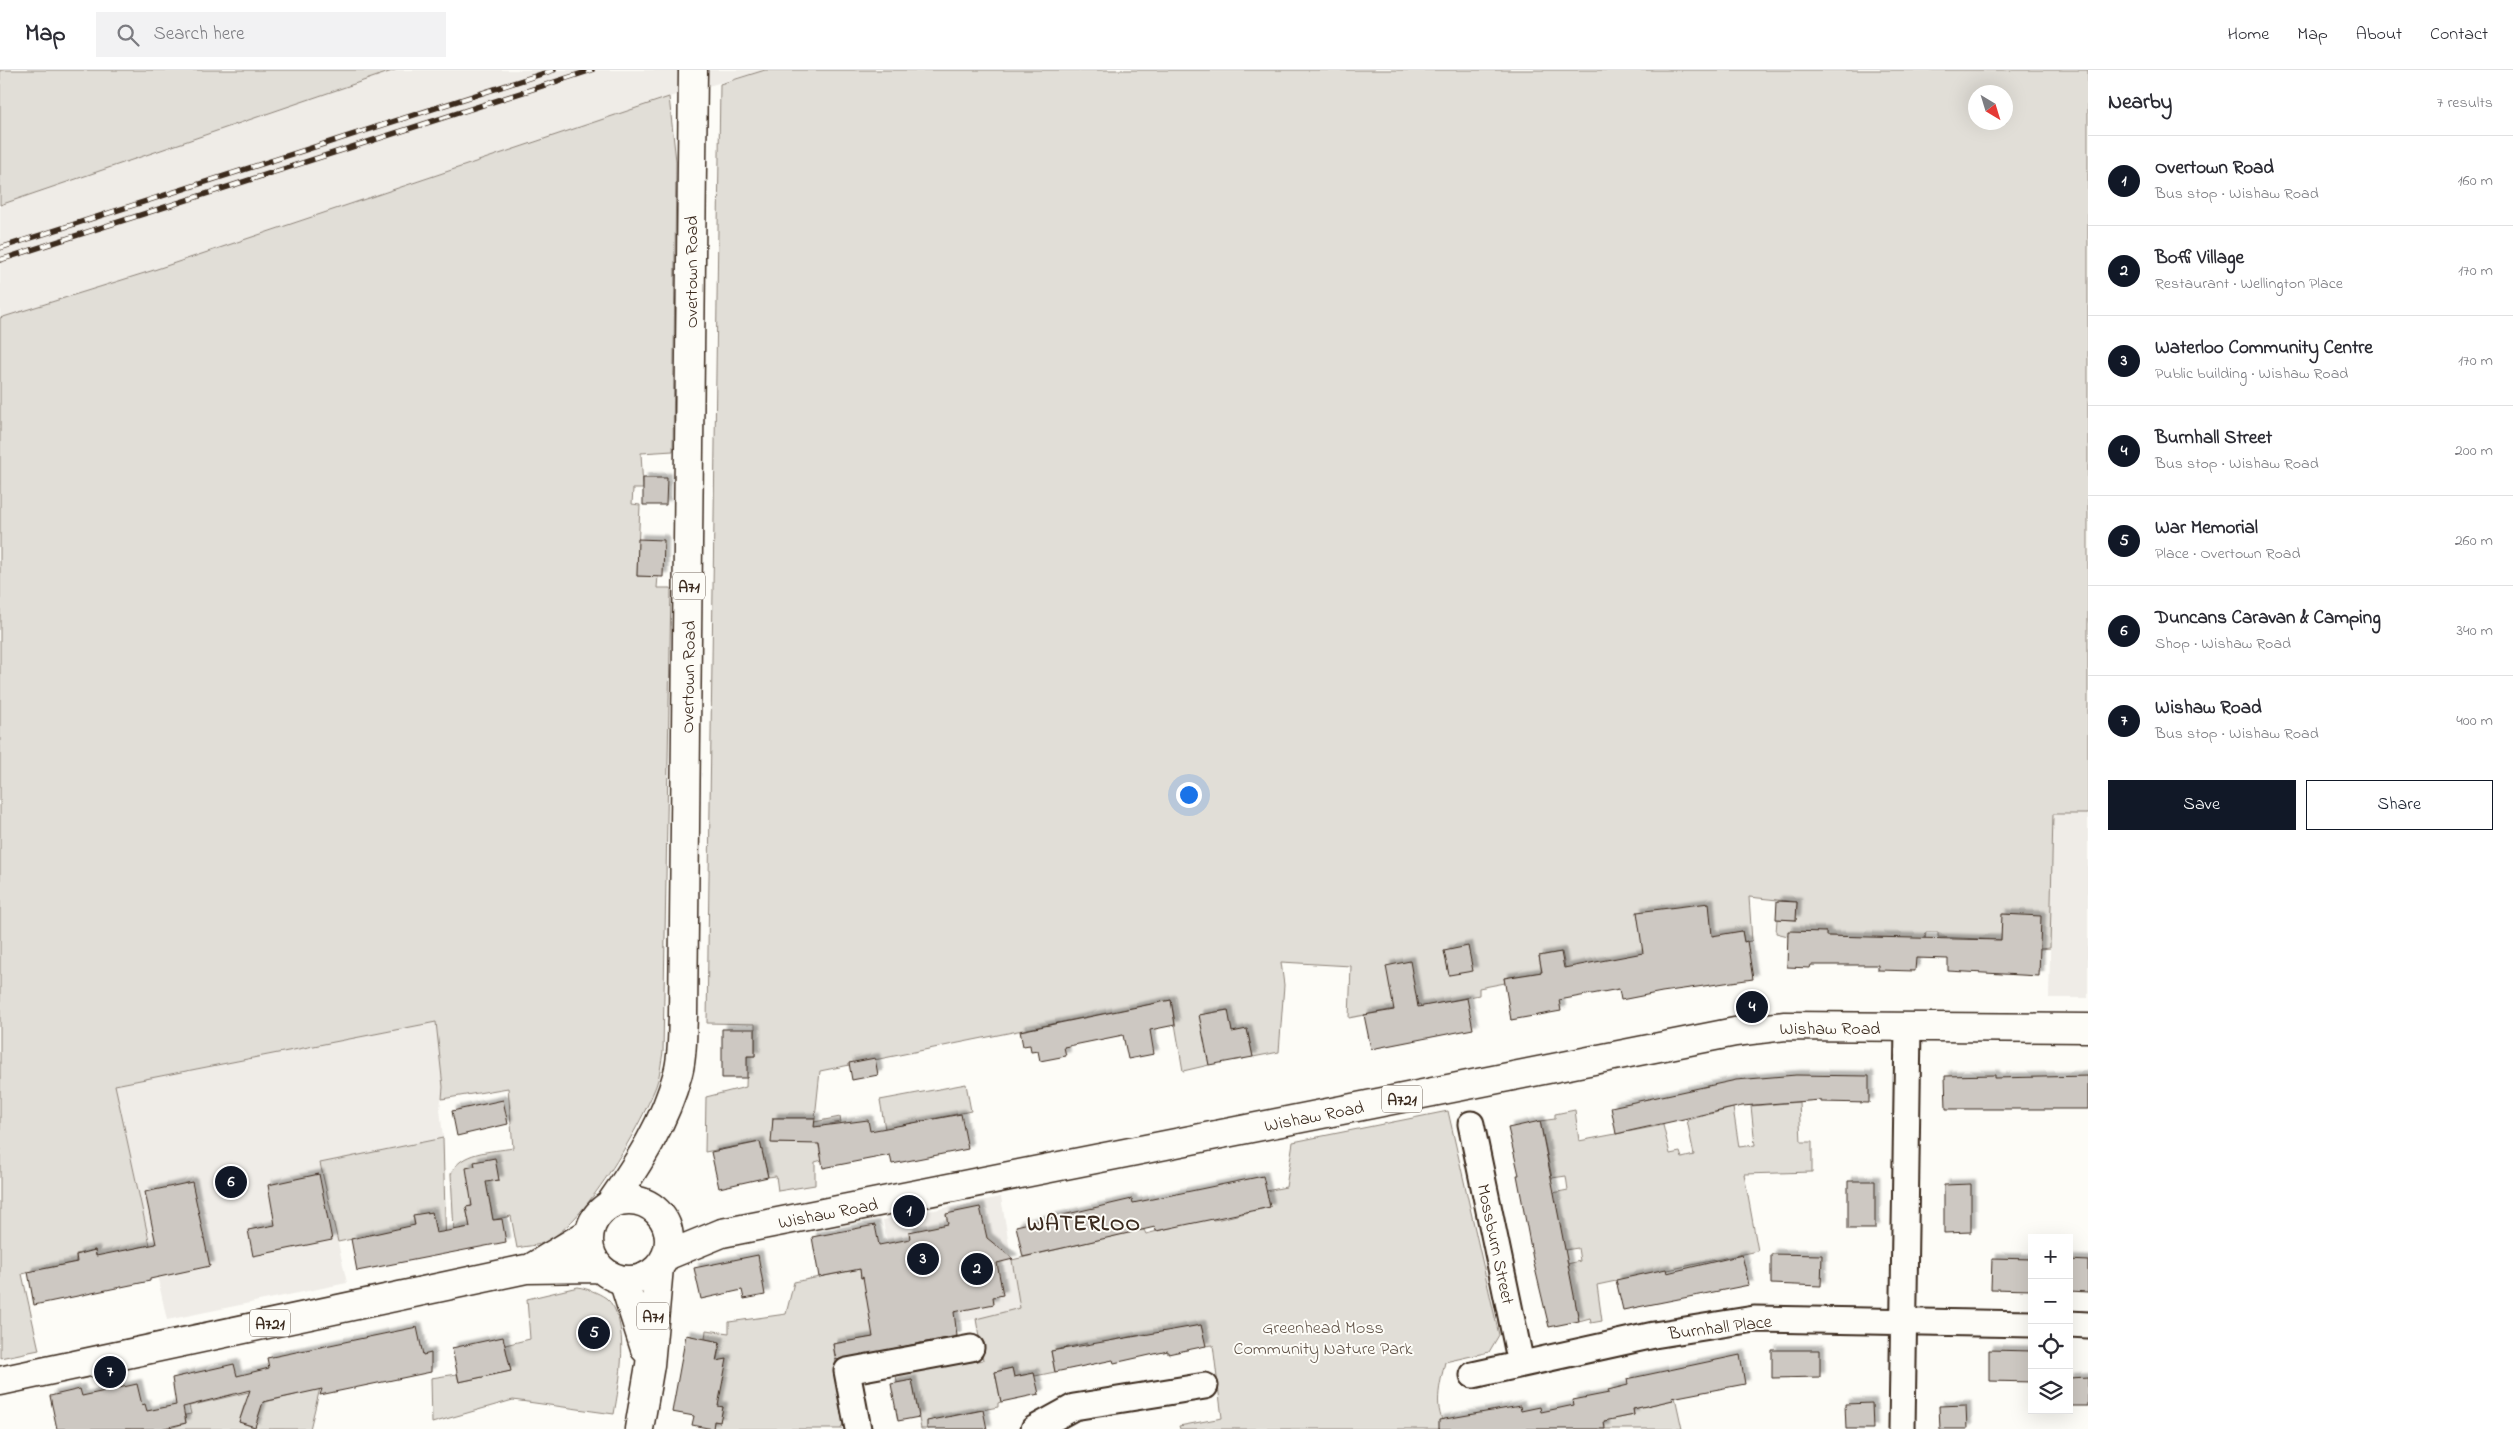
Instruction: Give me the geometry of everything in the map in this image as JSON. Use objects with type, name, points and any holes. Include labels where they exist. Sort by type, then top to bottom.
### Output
[{"type":"main road","name":"Overtown Road","points":[[610,1204],[644,1156],[660,1125],[679,1072],[683,1016],[693,70]]},
{"type":"main road","name":"Wishaw Road","points":[[662,1262],[722,1233],[1735,1032],[1785,1026],[2088,1028]]},
{"type":"main road","points":[[644,1156],[655,1209],[669,1231],[669,1244],[662,1262],[648,1275],[636,1280],[611,1274],[592,1256],[589,1233],[600,1212],[610,1204],[631,1200],[655,1209]]},
{"type":"main road","name":"Wishaw Road","points":[[655,1209],[694,1226],[722,1233]]},
{"type":"main road","name":"A721","points":[[530,1268],[589,1233]]},
{"type":"main road","name":"A71","points":[[639,1429],[650,1365],[662,1262]]},
{"type":"main road","name":"A721","points":[[0,1381],[530,1268],[611,1274]]},
{"type":"main road","name":"A71","points":[[611,1274],[650,1365]]},
{"type":"street","points":[[1902,1429],[1908,1027]]},
{"type":"street","name":"Mossburn Street","points":[[1471,1124],[1521,1364]]},
{"type":"street","name":"Burnhall Place","points":[[1473,1375],[1654,1335],[1754,1319],[2028,1324]]},
{"type":"street","points":[[2073,1324],[2088,1325]]},
{"type":"street","points":[[858,1429],[847,1371],[971,1348]]},
{"type":"street","points":[[1034,1429],[1074,1407],[1205,1386]]},
{"type":"shaded area","points":[[395,70],[765,70],[669,97],[151,271],[0,318],[0,205]]},
{"type":"shaded area","points":[[2053,814],[2088,814],[2088,998],[2049,998]]},
{"type":"shaded area","points":[[436,1022],[443,1087],[440,1108],[443,1138],[320,1163],[347,1283],[167,1320],[115,1085]]},
{"type":"shaded area","points":[[1001,1197],[1020,1309],[902,1332],[883,1220]]},
{"type":"green space","points":[[0,70],[395,70],[0,205]]},
{"type":"green space","points":[[765,70],[2088,70],[2088,814],[2053,814],[2050,948],[2040,949],[2019,915],[2003,914],[2001,940],[1938,937],[1938,932],[1926,932],[1925,940],[1826,936],[1826,932],[1788,936],[1776,933],[1777,919],[1796,920],[1797,902],[1749,897],[1752,941],[1744,942],[1742,931],[1672,953],[1566,972],[1562,952],[1539,956],[1542,972],[1504,978],[1505,983],[1479,988],[1479,995],[1421,1007],[1420,1004],[1349,1018],[1351,966],[1281,962],[1284,985],[1279,1052],[1253,1057],[1247,1030],[1232,1032],[1227,1010],[1200,1015],[1209,1065],[1183,1071],[1171,1000],[820,1071],[815,1118],[773,1118],[773,1143],[814,1143],[814,1122],[840,1117],[841,1122],[830,1124],[832,1134],[817,1138],[822,1160],[815,1162],[815,1185],[778,1191],[776,1176],[768,1177],[760,1142],[705,1152],[706,1097],[746,1087],[747,1056],[755,1056],[755,1024],[707,1023],[720,84]]},
{"type":"green space","points":[[669,97],[676,161],[673,451],[641,453],[643,489],[633,489],[632,504],[640,505],[637,576],[658,576],[657,588],[671,588],[663,1052],[657,1082],[637,1125],[609,1174],[593,1197],[559,1233],[543,1243],[517,1248],[511,1216],[493,1220],[490,1203],[466,1207],[470,1227],[463,1228],[455,1251],[451,1174],[455,1166],[461,1161],[477,1154],[513,1148],[508,1088],[442,1099],[443,1087],[436,1022],[115,1085],[150,1245],[97,1257],[95,1250],[76,1254],[76,1262],[22,1274],[39,1350],[0,1358],[0,318],[151,271]]},
{"type":"green space","points":[[966,1084],[971,1111],[885,1129],[880,1100]]},
{"type":"green space","points":[[1799,1102],[1801,1142],[1812,1142],[1812,1172],[1744,1174],[1758,1251],[1597,1285],[1602,1321],[1591,1323],[1590,1318],[1579,1321],[1567,1264],[1580,1261],[1578,1248],[1565,1250],[1553,1193],[1568,1190],[1566,1176],[1552,1178],[1540,1121],[1555,1119],[1555,1114],[1575,1110],[1579,1141],[1663,1125],[1670,1154],[1680,1152],[1682,1158],[1694,1155],[1687,1120],[1733,1108],[1739,1147],[1755,1145],[1751,1106]]},
{"type":"green space","name":"Greenhead Moss Community Nature Park","points":[[1448,1111],[1499,1335],[1489,1352],[1445,1362],[1439,1405],[1443,1422],[1448,1429],[1180,1429],[1179,1426],[1222,1418],[1213,1345],[1205,1346],[1201,1325],[1164,1333],[1150,1351],[1146,1334],[1109,1341],[1091,1360],[1087,1343],[1051,1351],[1055,1372],[1035,1376],[1034,1373],[1014,1377],[1012,1368],[995,1372],[1001,1402],[998,1403],[998,1407],[946,1417],[929,1429],[921,1429],[912,1380],[897,1383],[896,1374],[983,1360],[976,1319],[1020,1308],[1012,1260],[1139,1230],[1144,1230],[1146,1234],[1212,1217],[1213,1220],[1220,1219],[1270,1207],[1266,1191],[1286,1187],[1293,1142]]},
{"type":"green space","points":[[443,1138],[446,1252],[440,1253],[432,1212],[413,1216],[417,1236],[390,1231],[338,1242],[320,1163]]},
{"type":"green space","points":[[860,1269],[861,1278],[875,1275],[902,1332],[833,1344],[844,1421],[841,1429],[713,1429],[714,1421],[720,1422],[723,1407],[718,1406],[716,1364],[720,1342],[705,1339],[706,1330],[729,1333],[729,1322],[786,1314],[794,1282]]},
{"type":"green space","points":[[578,1287],[606,1298],[614,1308],[619,1321],[622,1353],[614,1414],[513,1400],[432,1423],[431,1378],[457,1374],[459,1382],[510,1371],[505,1345],[530,1339],[527,1299]]},
{"type":"green space","points":[[1670,1374],[1682,1429],[1598,1429],[1605,1427],[1600,1402],[1610,1401],[1614,1419],[1634,1415],[1633,1409],[1672,1400],[1667,1375]]},
{"type":"green space","points":[[322,1380],[310,1429],[167,1429],[186,1423],[185,1415],[191,1414],[189,1406],[257,1390],[260,1403],[295,1395]],"holes":[[[245,1403],[261,1409],[254,1427],[239,1422]]]},
{"type":"building","points":[[643,478],[667,478],[666,505],[643,505]]},
{"type":"building","points":[[638,539],[664,540],[663,577],[637,576]]},
{"type":"building","points":[[1777,901],[1797,902],[1796,920],[1776,919]]},
{"type":"building","points":[[1709,903],[1712,936],[1742,931],[1744,942],[1747,941],[1753,979],[1621,1000],[1619,989],[1559,1000],[1561,1011],[1511,1020],[1504,978],[1542,972],[1539,956],[1561,952],[1564,968],[1643,953],[1637,912]]},
{"type":"building","points":[[2002,914],[2041,916],[2039,976],[1948,971],[1948,959],[1916,958],[1915,971],[1878,970],[1878,965],[1811,965],[1810,968],[1787,967],[1788,931],[1826,932],[1826,936],[2001,940]]},
{"type":"building","points":[[1468,946],[1473,971],[1449,975],[1444,951]]},
{"type":"building","points":[[1410,961],[1418,1007],[1467,998],[1473,1029],[1371,1049],[1364,1015],[1394,1010],[1386,966]]},
{"type":"building","points":[[1171,1000],[1175,1025],[1150,1030],[1154,1054],[1128,1059],[1123,1035],[1064,1047],[1066,1056],[1040,1061],[1038,1051],[1031,1052],[1030,1045],[1023,1046],[1020,1031]]},
{"type":"building","points":[[1228,1010],[1232,1032],[1247,1029],[1253,1057],[1209,1065],[1199,1015]]},
{"type":"building","points":[[722,1029],[755,1029],[755,1056],[747,1056],[747,1078],[722,1078]]},
{"type":"building","points":[[875,1058],[878,1075],[852,1080],[849,1063]]},
{"type":"building","points":[[1796,1075],[1869,1076],[1869,1103],[1821,1102],[1821,1100],[1742,1106],[1616,1134],[1611,1107],[1736,1080]]},
{"type":"building","points":[[1995,1075],[1995,1078],[2088,1076],[2088,1109],[1946,1109],[1945,1076]]},
{"type":"building","points":[[503,1100],[508,1124],[457,1136],[452,1111]]},
{"type":"building","points":[[961,1114],[968,1149],[892,1164],[890,1155],[823,1168],[819,1144],[771,1143],[773,1118],[815,1118],[814,1127],[868,1120],[870,1131]]},
{"type":"building","points":[[1540,1121],[1579,1321],[1549,1327],[1534,1264],[1517,1175],[1519,1175],[1508,1128]]},
{"type":"building","points":[[760,1142],[768,1177],[719,1188],[711,1152]]},
{"type":"building","points":[[495,1158],[499,1180],[486,1182],[493,1220],[502,1219],[506,1242],[357,1271],[351,1239],[415,1225],[413,1215],[432,1212],[436,1233],[470,1227],[466,1207],[472,1206],[466,1168],[475,1166],[474,1162]]},
{"type":"building","points":[[319,1174],[332,1240],[253,1256],[248,1230],[275,1225],[268,1185]]},
{"type":"building","points":[[1263,1176],[1270,1207],[1156,1231],[1155,1227],[1023,1257],[1016,1226],[1132,1199],[1133,1203]]},
{"type":"building","points":[[1848,1181],[1875,1181],[1875,1229],[1848,1229]]},
{"type":"building","points":[[192,1182],[210,1266],[150,1279],[150,1281],[34,1305],[28,1272],[77,1262],[76,1255],[95,1250],[96,1256],[156,1244],[145,1192]]},
{"type":"building","points":[[1971,1184],[1971,1232],[1944,1233],[1944,1185]]},
{"type":"building","points":[[980,1207],[987,1238],[1013,1259],[997,1263],[1003,1295],[993,1297],[994,1304],[954,1312],[957,1336],[836,1360],[833,1344],[873,1337],[863,1277],[861,1278],[860,1269],[819,1277],[812,1237],[875,1225],[879,1245],[910,1239],[909,1232],[948,1224],[946,1214]]},
{"type":"building","points":[[1771,1254],[1822,1255],[1821,1286],[1771,1284]]},
{"type":"building","points":[[758,1255],[765,1295],[744,1299],[742,1290],[701,1299],[694,1268]]},
{"type":"building","points":[[1742,1255],[1749,1285],[1623,1310],[1616,1280],[1666,1269],[1667,1273]]},
{"type":"building","points":[[1992,1258],[2028,1259],[2028,1290],[1991,1289]]},
{"type":"building","points":[[2073,1260],[2088,1261],[2088,1292],[2073,1291]]},
{"type":"building","points":[[1201,1325],[1206,1346],[1168,1354],[1168,1351],[1114,1363],[1113,1360],[1055,1372],[1051,1351]]},
{"type":"building","points":[[417,1327],[423,1355],[431,1353],[431,1372],[320,1395],[322,1389],[263,1402],[255,1427],[239,1422],[250,1390],[183,1407],[186,1423],[160,1429],[57,1429],[50,1396],[80,1389],[82,1396],[137,1384],[142,1405],[145,1404],[147,1411],[176,1405],[172,1378],[234,1364],[237,1376],[269,1368],[267,1358]]},
{"type":"building","points":[[686,1335],[720,1342],[716,1361],[727,1359],[718,1406],[723,1407],[720,1422],[714,1421],[713,1429],[692,1425],[694,1416],[672,1412]]},
{"type":"building","points":[[503,1337],[511,1371],[459,1382],[452,1348]]},
{"type":"building","points":[[1772,1350],[1820,1350],[1820,1377],[1772,1378]]},
{"type":"building","points":[[1989,1350],[2028,1351],[2028,1382],[1989,1381]]},
{"type":"building","points":[[1740,1355],[1745,1384],[1672,1398],[1673,1400],[1633,1409],[1634,1415],[1604,1421],[1605,1429],[1439,1429],[1439,1420],[1520,1406],[1521,1411],[1540,1407],[1541,1412],[1574,1405],[1573,1400],[1609,1393],[1608,1390],[1628,1385],[1627,1379]]},
{"type":"building","points":[[1012,1368],[1014,1377],[1034,1373],[1039,1394],[1001,1402],[995,1372]]},
{"type":"building","points":[[2088,1377],[2088,1406],[2073,1406],[2073,1378]]},
{"type":"building","points":[[912,1380],[919,1417],[898,1421],[891,1384]]},
{"type":"building","points":[[1872,1403],[1873,1429],[1846,1429],[1845,1404]]},
{"type":"building","points":[[1966,1405],[1967,1429],[1940,1429],[1939,1406]]},
{"type":"building","points":[[983,1410],[987,1429],[927,1429],[927,1421]]},
{"type":"railway","points":[[0,248],[554,70]]},
{"type":"railway","points":[[0,260],[592,70]]},
{"type":"place","name":"Burnhall Street","points":[[1752,1007]]},
{"type":"place","name":"Duncans Caravan & Camping","points":[[231,1182]]},
{"type":"place","name":"Overtown Road","points":[[909,1211]]},
{"type":"place","name":"Waterloo Community Centre","points":[[923,1259]]},
{"type":"place","name":"Boffi Village","points":[[977,1269]]},
{"type":"place","name":"War Memorial","points":[[594,1333]]},
{"type":"place","name":"Wishaw Road","points":[[110,1372]]},
{"type":"district","name":"WATERLOO","points":[[1084,1222]]}]
